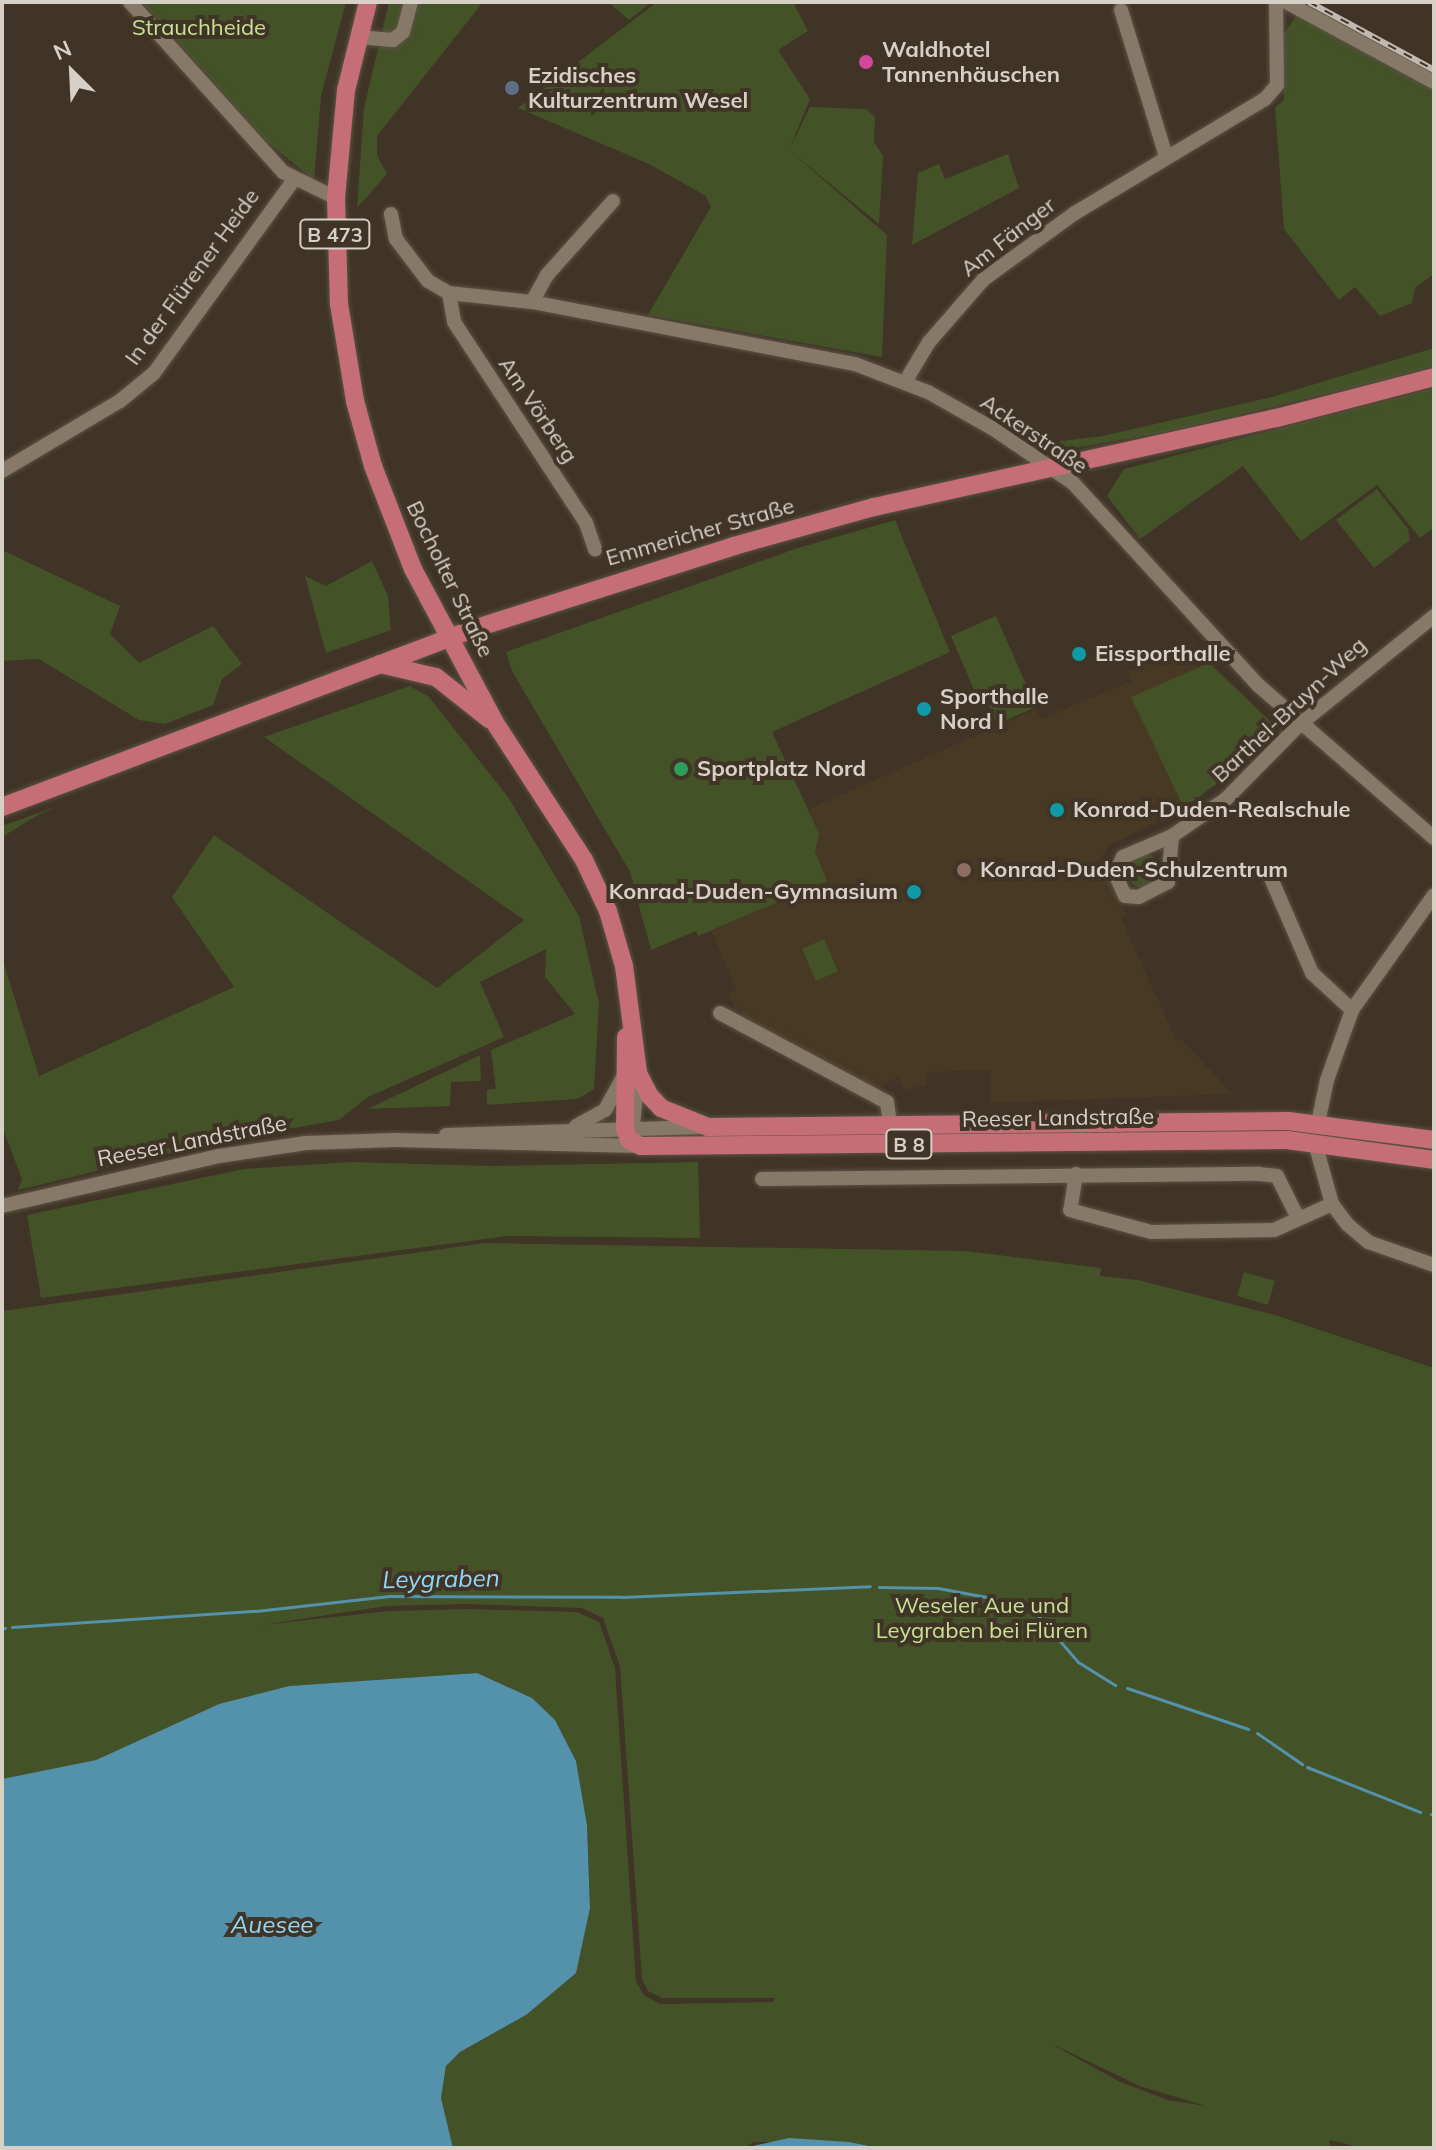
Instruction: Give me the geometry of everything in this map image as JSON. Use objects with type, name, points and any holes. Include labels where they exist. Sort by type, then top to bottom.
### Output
[{"type":"main road","name":"Bocholter Straße","points":[[368,2],[358,37],[341,128],[336,198],[339,304],[355,401],[395,528],[448,638],[497,726],[584,860],[608,911],[624,966],[631,1138]]},
{"type":"main road","name":"Emmericher Straße","points":[[2,807],[448,638],[609,584],[846,515],[1434,377]]},
{"type":"main road","points":[[380,664],[436,677],[497,726]]},
{"type":"main road","name":"B 8","points":[[630,1075],[661,1108],[708,1127]]},
{"type":"main road","points":[[1315,1143],[1318,1123]]},
{"type":"main road","name":"Reeser Landstraße","points":[[708,1127],[1318,1123],[1434,1140]]},
{"type":"main road","name":"Reeser Landstraße","points":[[631,1138],[1315,1143],[1434,1160]]},
{"type":"street","points":[[130,2],[293,181],[336,198]]},
{"type":"street","points":[[358,37],[393,40],[403,32],[411,2]]},
{"type":"street","name":"Am Fänger","points":[[905,382],[929,342],[984,279],[1166,156],[1265,99],[1277,85],[1276,2]]},
{"type":"street","points":[[1286,2],[1434,82]]},
{"type":"street","points":[[1121,10],[1166,156]]},
{"type":"street","name":"In der Flürener Heide","points":[[2,471],[120,401],[154,373],[293,181]]},
{"type":"street","points":[[532,302],[547,275],[613,201]]},
{"type":"street","points":[[391,214],[396,239],[428,281],[449,293]]},
{"type":"street","name":"Ackerstraße","points":[[449,293],[532,302],[855,364],[905,382],[992,428],[1073,483],[1299,725],[1434,838]]},
{"type":"street","name":"Am Vörberg","points":[[449,293],[454,322],[586,523],[595,549]]},
{"type":"street","name":"Barthel-Bruyn-Weg","points":[[1172,836],[1168,882],[1139,897],[1125,896],[1115,874],[1118,862],[1172,836],[1226,799],[1299,725],[1434,616]]},
{"type":"street","points":[[1270,876],[1312,973],[1352,1010]]},
{"type":"street","points":[[1318,1123],[1327,1080],[1352,1010],[1434,895]]},
{"type":"street","points":[[720,1013],[887,1102],[890,1124]]},
{"type":"street","points":[[564,1131],[605,1110],[630,1075]]},
{"type":"street","name":"Reeser Landstraße","points":[[2,1206],[219,1156],[306,1143],[631,1138],[708,1127]]},
{"type":"street","name":"Reeser Landstraße","points":[[394,1140],[479,1131],[564,1131],[631,1138]]},
{"type":"street","points":[[1315,1143],[1332,1204],[1368,1242],[1434,1265]]},
{"type":"street","points":[[1076,1174],[1070,1210],[1119,1227],[1151,1232],[1263,1231],[1332,1204]]},
{"type":"street","points":[[762,1179],[1076,1174],[1277,1176],[1298,1218]]},
{"type":"shaded area","name":"Konrad-Duden-Schulzentrum","points":[[1188,640],[1273,724],[1215,785],[1184,808],[1110,845],[1100,859],[1126,915],[1121,918],[1176,1040],[1181,1039],[1233,1094],[991,1103],[990,1070],[926,1072],[926,1085],[904,1090],[898,1077],[872,1090],[743,1017],[741,1009],[736,1011],[728,993],[736,989],[711,931],[826,881],[814,852],[819,833],[809,809],[1036,709],[1041,719],[1132,681],[1128,672]]},
{"type":"green space","name":"Strauchheide","points":[[142,2],[346,2],[321,96],[314,180],[265,140]]},
{"type":"green space","points":[[389,2],[483,2],[377,136],[377,155],[387,174],[357,208],[364,108]]},
{"type":"green space","points":[[608,2],[652,2],[629,20]]},
{"type":"green space","points":[[657,2],[793,2],[808,31],[778,50],[810,99],[789,150],[810,107],[866,109],[875,117],[874,142],[883,156],[879,224],[790,151],[887,235],[882,357],[648,315],[711,207],[706,196],[649,164],[518,108]]},
{"type":"green space","points":[[1298,13],[1434,87],[1434,274],[1415,288],[1412,303],[1380,316],[1355,287],[1339,300],[1284,229],[1275,107],[1284,100],[1281,38]]},
{"type":"green space","points":[[1008,154],[1019,188],[912,245],[918,173],[939,164],[945,179]]},
{"type":"green space","points":[[1434,348],[1434,366],[1384,380],[1171,431],[1046,453],[1054,442],[1103,436],[1272,397]]},
{"type":"green space","points":[[1434,388],[1434,528],[1420,538],[1377,485],[1301,541],[1243,466],[1140,539],[1107,496],[1124,469]]},
{"type":"green space","points":[[1377,489],[1408,529],[1410,540],[1374,568],[1336,520]]},
{"type":"green space","name":"Sportplatz Nord","points":[[895,520],[950,652],[772,732],[819,833],[815,852],[827,881],[698,936],[696,931],[651,950],[630,872],[512,671],[506,652],[798,548]]},
{"type":"green space","points":[[2,550],[120,606],[110,634],[139,663],[213,626],[242,664],[222,679],[213,705],[165,724],[139,720],[39,659],[2,661]]},
{"type":"green space","points":[[372,561],[388,596],[391,630],[326,653],[305,576],[326,586]]},
{"type":"green space","points":[[996,616],[1036,707],[997,724],[987,701],[980,704],[951,636]]},
{"type":"green space","points":[[1209,663],[1273,724],[1215,785],[1184,808],[1131,697]]},
{"type":"green space","points":[[410,686],[428,696],[508,797],[579,916],[599,1004],[594,1089],[577,1099],[487,1105],[487,1090],[496,1089],[491,1050],[575,1014],[545,977],[546,949],[480,982],[504,1037],[368,1097],[339,1120],[225,1140],[18,1190],[22,1179],[2,1126],[2,958],[39,1076],[234,987],[172,897],[214,835],[437,988],[524,920],[264,737]]},
{"type":"green space","points":[[61,805],[38,815],[2,837],[2,826]]},
{"type":"green space","points":[[1144,854],[1156,859],[1161,871],[1156,883],[1144,888],[1132,883],[1127,871],[1132,859]]},
{"type":"green space","points":[[824,939],[838,971],[816,981],[802,949]]},
{"type":"green space","points":[[480,1055],[481,1081],[451,1082],[450,1106],[368,1109]]},
{"type":"green space","points":[[351,1162],[491,1166],[698,1162],[700,1238],[507,1236],[41,1298],[27,1215],[244,1169]]},
{"type":"green space","name":"Weseler Aue und Leygraben bei Flüren","points":[[485,1243],[966,1251],[1101,1268],[1100,1276],[1138,1280],[1275,1315],[1434,1368],[1434,2148],[1363,2148],[1330,2140],[1329,2146],[1342,2148],[879,2148],[849,2142],[754,2142],[744,2148],[453,2148],[441,2098],[446,2066],[460,2052],[526,2015],[590,1908],[587,1825],[576,1761],[555,1720],[532,1698],[477,1673],[289,1686],[219,1704],[96,1760],[2,1779],[2,1311]],"holes":[[[467,1604],[582,1608],[603,1618],[620,1666],[642,1979],[648,1991],[662,1998],[775,1998],[773,2002],[660,2004],[644,1995],[636,1981],[615,1668],[599,1622],[577,1612],[469,1609],[389,1611],[261,1625],[387,1606]],[[1048,2042],[1140,2086],[1206,2106],[1168,2100],[1120,2082]]]},
{"type":"green space","points":[[1244,1272],[1275,1281],[1268,1305],[1237,1296]]},
{"type":"water","name":"Auesee","points":[[477,1673],[532,1698],[555,1720],[576,1761],[587,1825],[590,1908],[576,1973],[526,2015],[460,2052],[446,2066],[441,2098],[453,2148],[2,2148],[2,1779],[96,1760],[219,1704],[289,1686]]},
{"type":"water","points":[[789,2138],[849,2142],[879,2148],[744,2148]]},
{"type":"waterway","name":"Leygraben","points":[[12,1627],[256,1611],[389,1596],[622,1597],[870,1586]]},
{"type":"waterway","name":"Leygraben","points":[[879,1587],[938,1588],[1029,1605],[1078,1662],[1115,1685]]},
{"type":"waterway","name":"Leygraben","points":[[1127,1688],[1248,1729]]},
{"type":"waterway","name":"Leygraben","points":[[1257,1733],[1302,1764]]},
{"type":"waterway","name":"Leygraben","points":[[1307,1767],[1420,1812]]},
{"type":"railway","points":[[1309,2],[1434,70]]},
{"type":"place","name":"Waldhotel Tannenhäuschen","points":[[866,62]]},
{"type":"place","name":"Ezidisches Kulturzentrum Wesel","points":[[512,88]]},
{"type":"place","name":"Eissporthalle","points":[[1079,654]]},
{"type":"place","name":"Sporthalle Nord I","points":[[924,709]]},
{"type":"place","name":"Sportplatz Nord","points":[[681,769]]},
{"type":"place","name":"Konrad-Duden-Realschule","points":[[1057,810]]},
{"type":"place","name":"Konrad-Duden-Schulzentrum","points":[[964,870]]},
{"type":"place","name":"Konrad-Duden-Gymnasium","points":[[914,892]]}]
